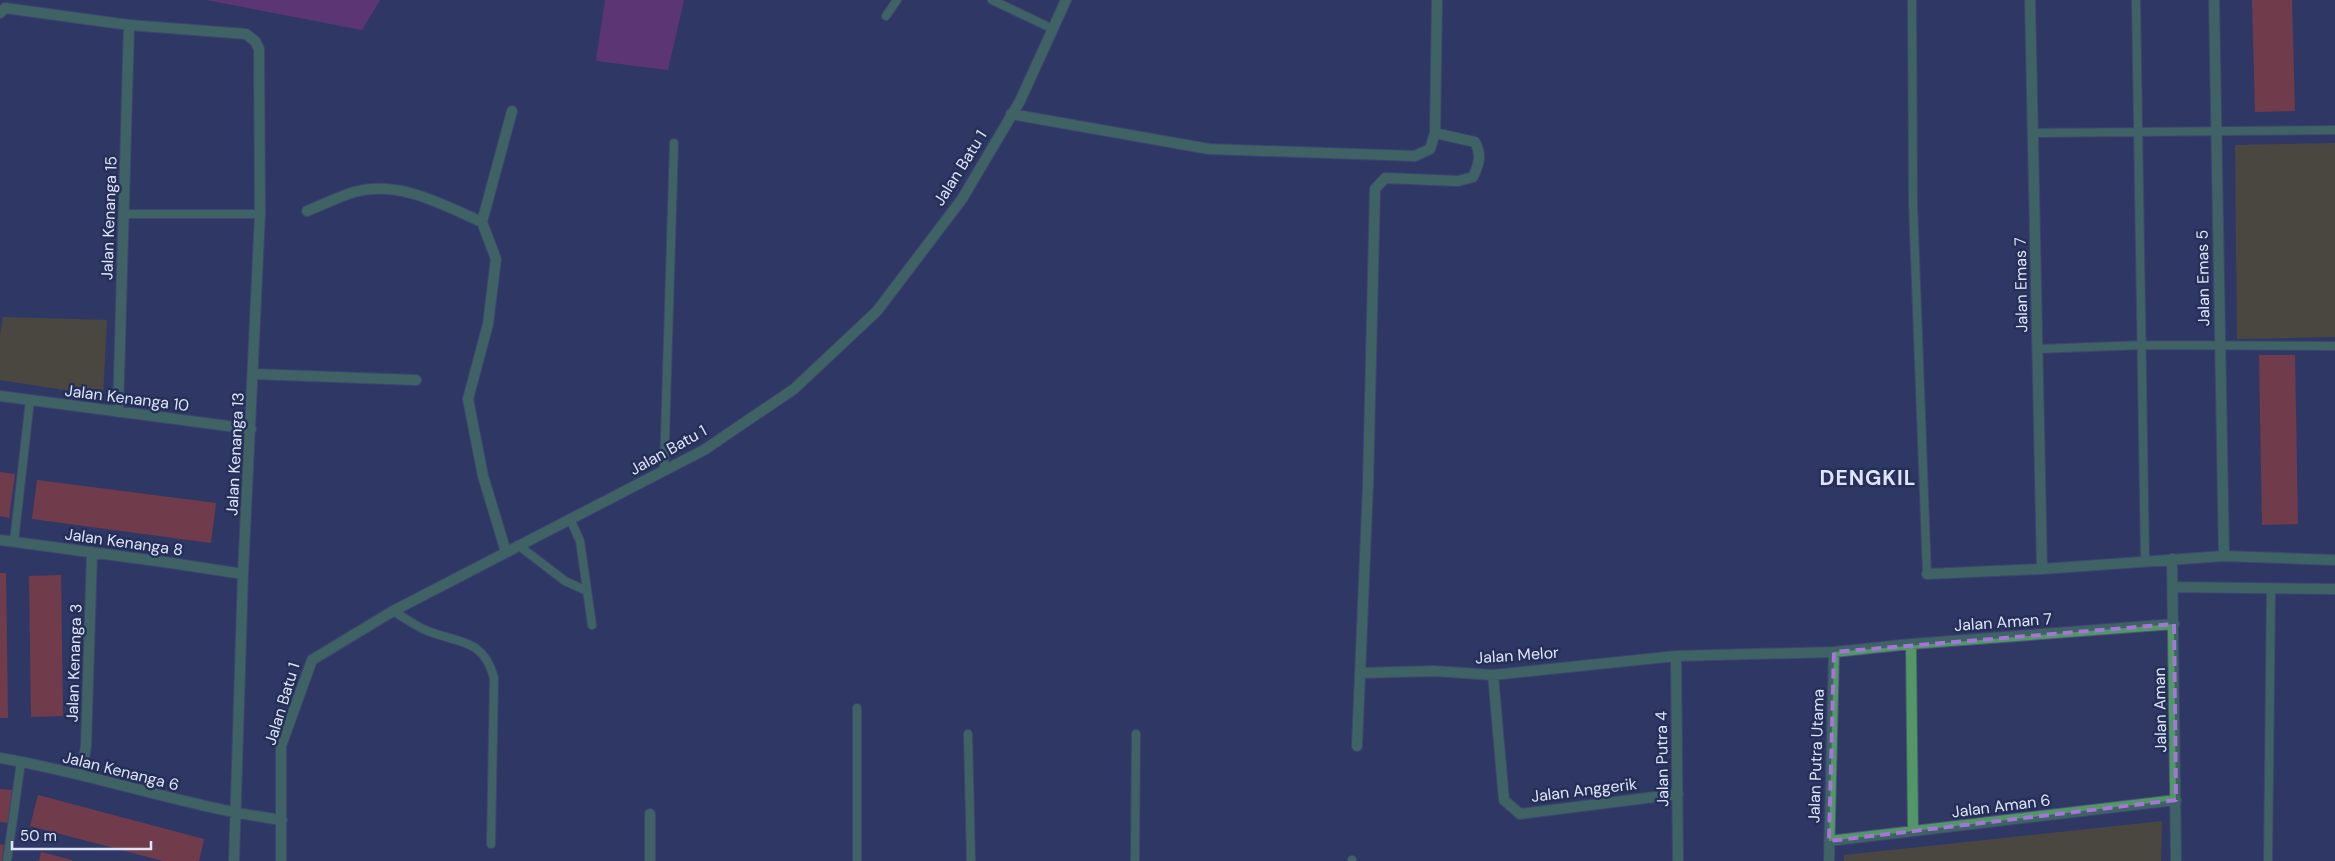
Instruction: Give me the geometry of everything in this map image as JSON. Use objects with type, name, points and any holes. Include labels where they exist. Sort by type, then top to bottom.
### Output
[{"type":"street","name":"Jalan Batu 1","points":[[281,861],[281,746],[312,660],[393,611],[704,450],[794,389],[877,311],[962,198],[1011,114],[1066,0]]},
{"type":"street","points":[[1011,114],[1209,148],[1415,156],[1430,149],[1435,133],[1437,0]]},
{"type":"street","name":"Jalan Emas 7","points":[[2030,0],[2042,569]]},
{"type":"street","name":"Jalan Emas 5","points":[[2214,0],[2224,556]]},
{"type":"street","points":[[2,10],[129,25]]},
{"type":"street","name":"Jalan Kenanga 13","points":[[129,25],[246,34],[259,49],[260,214],[254,374],[243,574],[234,861]]},
{"type":"street","name":"Jalan Kenanga 15","points":[[118,412],[129,25]]},
{"type":"street","points":[[506,552],[483,476],[468,399],[488,324],[496,259],[482,222],[512,111]]},
{"type":"street","points":[[1357,746],[1368,485],[1375,189],[1385,178],[1458,181],[1473,176],[1480,152],[1475,142],[1435,133]]},
{"type":"street","points":[[307,211],[355,192],[395,188],[423,196],[482,222]]},
{"type":"street","points":[[254,374],[416,380]]},
{"type":"street","name":"Jalan Kenanga 10","points":[[0,396],[251,429]]},
{"type":"street","name":"Jalan Kenanga 8","points":[[0,540],[243,574]]},
{"type":"street","name":"Jalan Kenanga 3","points":[[81,775],[86,746],[92,552]]},
{"type":"street","points":[[1927,574],[2042,569],[2224,556],[2335,560]]},
{"type":"street","name":"Jalan Aman","points":[[2172,559],[2176,861]]},
{"type":"street","points":[[2173,587],[2335,589]]},
{"type":"street","name":"Jalan Aman 7","points":[[1834,652],[1911,644],[2174,624]]},
{"type":"street","points":[[1911,644],[1913,831]]},
{"type":"street","name":"Jalan Melor","points":[[1360,673],[1434,672],[1494,675],[1676,656],[1834,652]]},
{"type":"street","name":"Jalan Putra Utama","points":[[1829,861],[1834,652]]},
{"type":"street","name":"Jalan Putra 4","points":[[1676,656],[1678,861]]},
{"type":"street","name":"Jalan Anggerik","points":[[1494,675],[1504,800],[1520,814],[1678,794]]},
{"type":"street","name":"Jalan Kenanga 6","points":[[0,758],[81,775],[235,813],[282,820]]},
{"type":"street","name":"Jalan Aman 6","points":[[1829,841],[2176,800]]},
{"type":"street","points":[[650,814],[650,861]]},
{"type":"lane","points":[[886,16],[897,0]]},
{"type":"lane","points":[[992,0],[1053,29]]},
{"type":"lane","points":[[1912,0],[1913,204],[1927,574]]},
{"type":"lane","points":[[2136,0],[2145,561]]},
{"type":"lane","points":[[2032,133],[2335,130]]},
{"type":"lane","points":[[664,470],[674,143]]},
{"type":"lane","points":[[124,214],[260,214]]},
{"type":"lane","points":[[2037,349],[2143,345],[2335,346]]},
{"type":"lane","points":[[14,542],[30,400]]},
{"type":"lane","points":[[570,519],[580,541],[592,625]]},
{"type":"lane","points":[[518,546],[565,581],[587,591]]},
{"type":"lane","points":[[2268,861],[2271,588]]},
{"type":"lane","points":[[393,611],[423,629],[479,650],[490,660],[494,678],[491,844]]},
{"type":"lane","points":[[857,708],[857,861]]},
{"type":"lane","points":[[968,734],[971,861]]},
{"type":"lane","points":[[1135,861],[1136,734]]},
{"type":"lane","points":[[7,861],[21,762]]},
{"type":"highlighted area","points":[[2174,624],[2176,800],[1829,841],[1834,652]]},
{"type":"shaded area","points":[[206,0],[380,0],[362,30]]},
{"type":"shaded area","points":[[605,0],[684,0],[668,70],[596,61]]},
{"type":"shaded area","points":[[2335,143],[2335,337],[2237,339],[2235,145]]},
{"type":"shaded area","points":[[3,317],[107,320],[103,396],[0,380],[0,336]]},
{"type":"shaded area","points":[[2162,821],[2161,861],[1844,861],[1844,855]]},
{"type":"building","points":[[2252,0],[2292,0],[2295,111],[2255,112]]},
{"type":"building","points":[[2259,355],[2295,355],[2298,524],[2262,525]]},
{"type":"building","points":[[0,472],[15,474],[9,518],[0,516]]},
{"type":"building","points":[[37,480],[216,503],[211,543],[32,519]]},
{"type":"building","points":[[0,573],[6,573],[8,718],[0,718]]},
{"type":"building","points":[[61,575],[63,716],[31,717],[29,576]]},
{"type":"building","points":[[0,789],[12,790],[8,823],[0,822]]},
{"type":"building","points":[[38,795],[204,839],[199,861],[163,861],[30,826]]},
{"type":"building","points":[[0,844],[4,845],[2,861],[0,861]]},
{"type":"building","points":[[41,852],[72,860],[72,861],[39,861]]},
{"type":"district","name":"DENGKIL","points":[[1868,478]]}]
